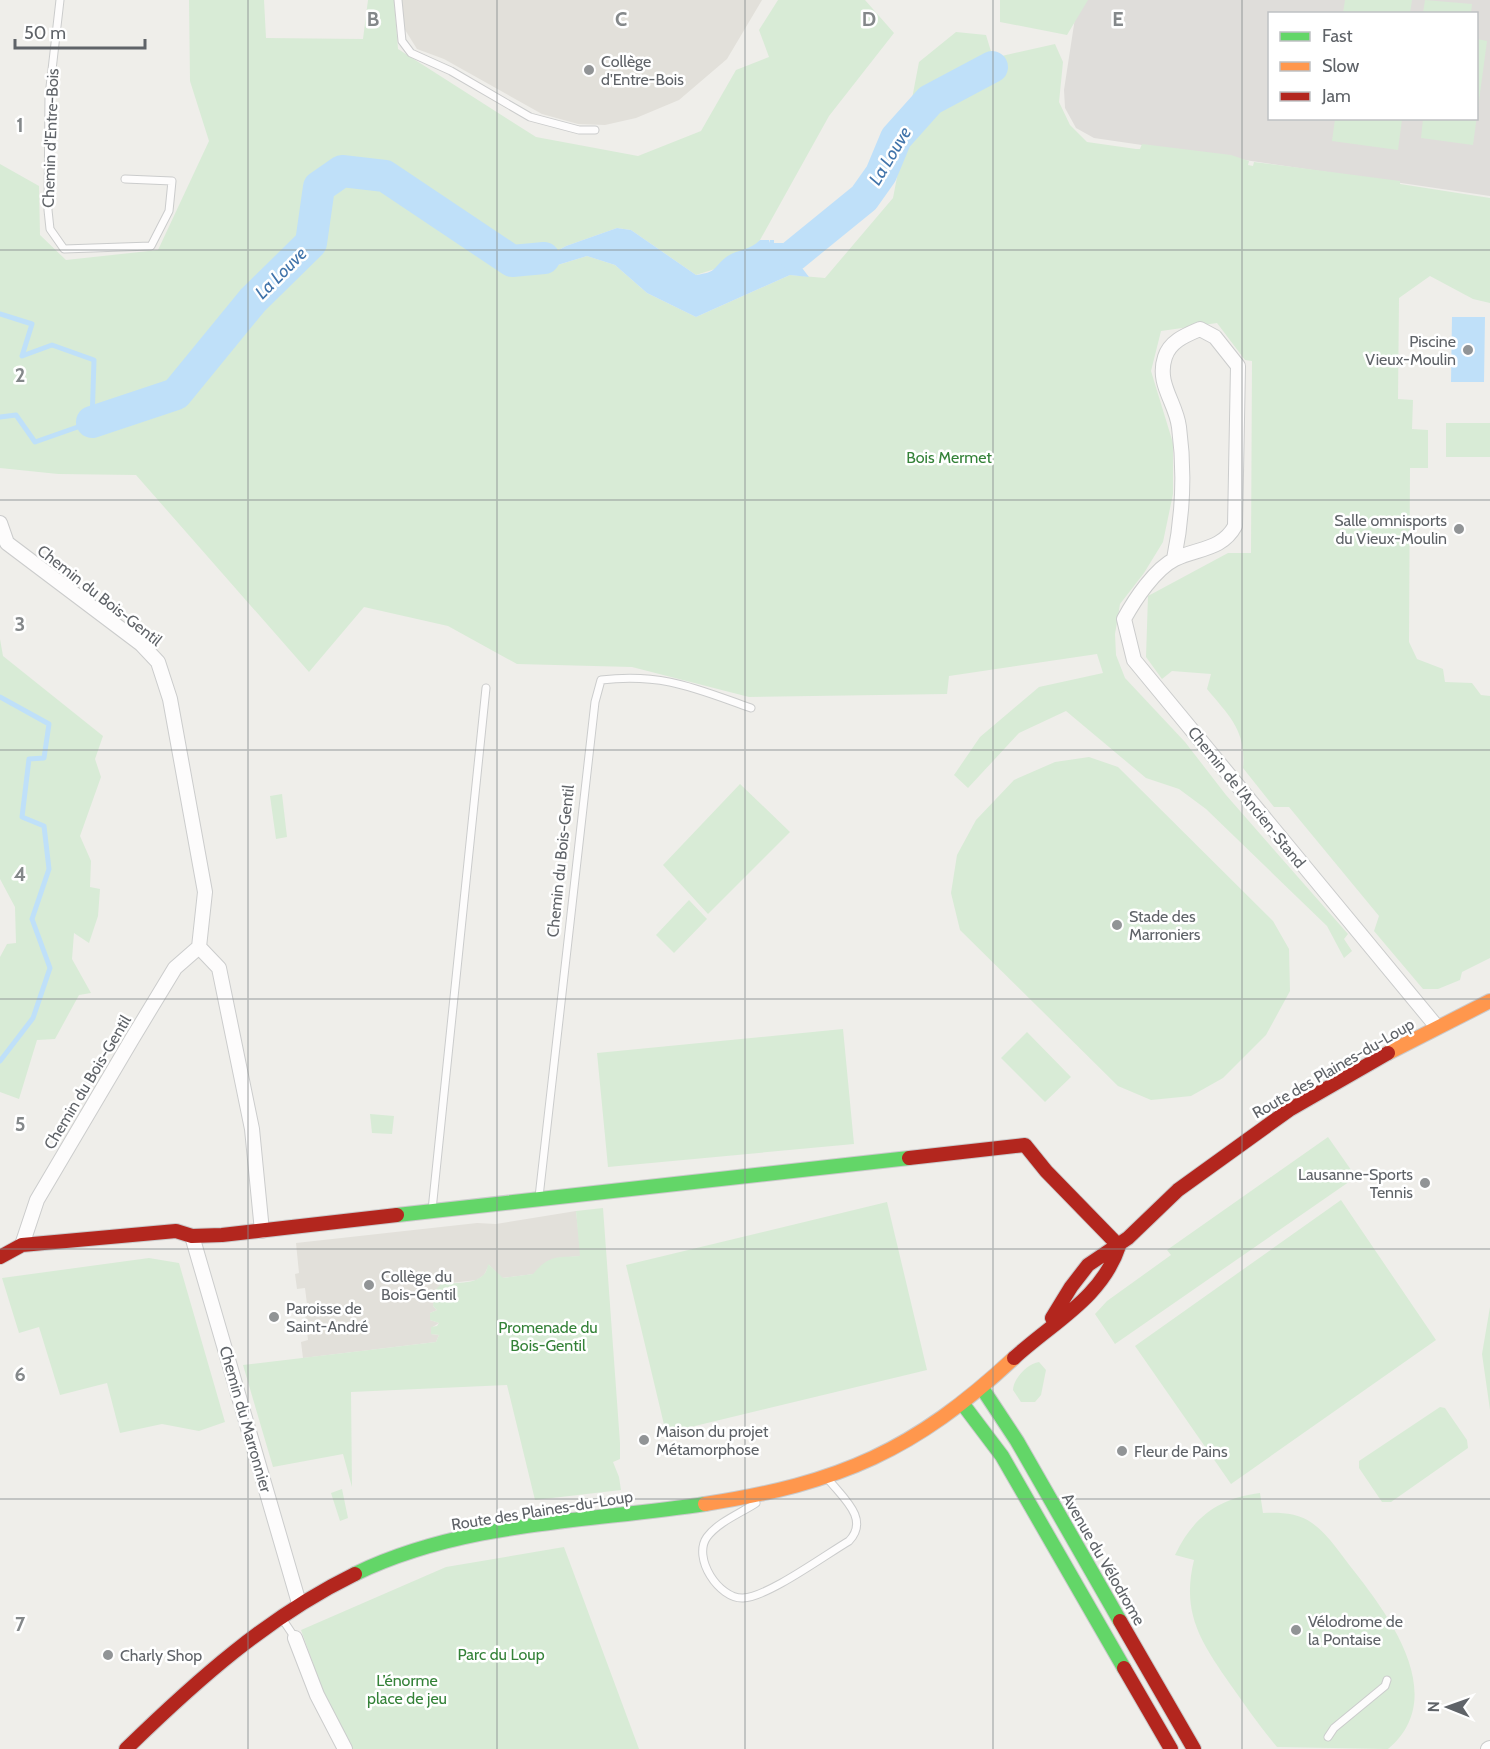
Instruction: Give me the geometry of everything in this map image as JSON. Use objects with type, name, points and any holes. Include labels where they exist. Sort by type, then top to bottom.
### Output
[{"type":"street","name":"Chemin de l'Ancien-Stand","points":[[1174,560],[1182,522],[1183,459],[1179,423],[1163,386],[1165,356],[1178,339],[1200,329],[1215,337],[1238,366],[1235,526],[1228,538],[1218,544],[1174,560],[1137,594],[1124,619],[1134,660],[1437,1027]]},
{"type":"street","name":"Chemin du Bois-Gentil","points":[[0,523],[8,543],[141,644],[158,662],[170,699],[205,892],[199,947],[175,968],[153,1004],[37,1200],[22,1245]]},
{"type":"street","points":[[199,947],[219,968],[252,1129],[262,1231]]},
{"type":"street","name":"Route des Plaines-du-Loup","points":[[1042,1333],[1089,1265],[1119,1246],[1177,1191],[1263,1127],[1319,1092],[1437,1027],[1490,1001]]},
{"type":"street","points":[[0,1257],[22,1245],[176,1231],[192,1236],[262,1231],[1025,1145],[1046,1171],[1119,1246]]},
{"type":"street","name":"Chemin du Marronnier","points":[[192,1236],[299,1603]]},
{"type":"street","name":"Route des Plaines-du-Loup","points":[[126,1749],[232,1649],[299,1603],[377,1564],[466,1536],[777,1490],[850,1470],[888,1451],[924,1431],[982,1388],[1084,1298],[1108,1273],[1119,1246]]},
{"type":"street","name":"Avenue du Vélodrome","points":[[982,1388],[1020,1446],[1194,1749]]},
{"type":"street","points":[[962,1403],[1002,1456],[1171,1749]]},
{"type":"street","points":[[295,1638],[317,1695],[345,1749]]},
{"type":"lane","name":"Chemin d'Entre-Bois","points":[[60,0],[49,96],[48,210],[50,229],[64,249],[151,246],[169,211],[171,181],[125,179]]},
{"type":"lane","points":[[398,0],[402,41],[411,53],[451,71],[530,117],[579,130],[595,130]]},
{"type":"lane","name":"Chemin du Bois-Gentil","points":[[535,1200],[595,702],[601,680],[634,677],[665,679],[751,708]]},
{"type":"lane","points":[[432,1213],[486,688]]},
{"type":"lane","name":"Route des Plaines-du-Loup","points":[[777,1490],[714,1529],[705,1539],[702,1548],[703,1558],[719,1588],[732,1597],[744,1598],[763,1592],[849,1541],[857,1533],[858,1522],[850,1506],[826,1477]]},
{"type":"lane","points":[[280,1615],[295,1638]]},
{"type":"lane","points":[[1328,1737],[1334,1728],[1385,1686],[1386,1680]]},
{"type":"shaded area","name":"Collège d'Entre-Bois","points":[[402,0],[762,0],[727,59],[679,100],[636,118],[605,125],[578,124],[542,114],[444,59],[417,49],[402,25]]},
{"type":"shaded area","points":[[1086,0],[1490,0],[1490,196],[1094,138],[1076,128],[1065,108],[1064,90],[1075,18]]},
{"type":"shaded area","name":"Collège du Bois-Gentil","points":[[576,1211],[581,1256],[557,1258],[534,1274],[502,1278],[489,1265],[484,1275],[477,1280],[441,1284],[433,1306],[437,1310],[430,1313],[430,1320],[439,1323],[431,1328],[431,1334],[439,1335],[436,1342],[303,1358],[301,1342],[308,1340],[304,1305],[307,1304],[305,1288],[297,1289],[295,1274],[299,1273],[296,1243],[477,1223],[496,1224]]},
{"type":"green space","name":"Bois Mermet","points":[[189,0],[264,0],[266,38],[363,39],[368,0],[394,0],[398,49],[536,137],[638,156],[701,131],[736,70],[769,57],[759,30],[778,0],[865,0],[894,33],[829,116],[754,247],[726,258],[718,268],[696,275],[631,230],[617,228],[566,246],[544,258],[538,271],[587,256],[615,265],[647,293],[696,317],[790,275],[825,278],[893,198],[919,62],[956,32],[986,35],[993,58],[1055,44],[1063,62],[1059,102],[1070,125],[1087,142],[1136,149],[1140,149],[1142,144],[1231,155],[1249,161],[1248,165],[1253,166],[1254,162],[1400,181],[1400,184],[1490,198],[1490,303],[1473,299],[1430,276],[1399,298],[1398,399],[1413,400],[1412,429],[1428,430],[1428,468],[1410,468],[1409,642],[1417,659],[1443,669],[1445,682],[1472,683],[1481,695],[1490,696],[1490,958],[1462,972],[1460,980],[1438,989],[1423,989],[1374,931],[1379,916],[1289,807],[1274,807],[1243,768],[1242,744],[1235,725],[1207,689],[1211,674],[1172,671],[1162,679],[1146,657],[1148,596],[1228,553],[1251,553],[1252,361],[1245,360],[1217,323],[1161,331],[1151,371],[1173,443],[1173,494],[1163,542],[1144,573],[1120,604],[1115,634],[1116,655],[1125,678],[1185,742],[1226,795],[1348,934],[1344,939],[1352,951],[1344,958],[1327,926],[1206,809],[1179,789],[1146,778],[1066,711],[1019,733],[968,788],[954,775],[980,737],[1039,687],[1103,673],[1097,654],[949,676],[947,694],[749,697],[632,667],[517,664],[448,626],[364,607],[309,672],[136,475],[58,474],[0,468],[0,164],[39,186],[40,235],[66,260],[158,250],[209,141],[190,81]]},
{"type":"green space","points":[[1000,0],[1088,0],[1067,35],[1000,22]]},
{"type":"green space","points":[[1345,0],[1412,0],[1410,12],[1343,12]]},
{"type":"green space","points":[[1425,0],[1472,4],[1471,12],[1423,12]]},
{"type":"green space","points":[[1478,39],[1487,41],[1478,108]]},
{"type":"green space","points":[[1335,120],[1402,120],[1398,150],[1332,141]]},
{"type":"green space","points":[[1423,120],[1476,120],[1473,145],[1421,138]]},
{"type":"green space","points":[[1446,423],[1490,423],[1490,457],[1446,457]]},
{"type":"green space","points":[[0,639],[3,656],[103,736],[95,759],[101,777],[80,836],[91,861],[90,887],[100,889],[98,916],[89,943],[74,933],[72,959],[91,993],[79,995],[55,1039],[37,1040],[19,1099],[0,1092],[0,957],[7,944],[16,943],[15,907],[0,879]]},
{"type":"green space","name":"Stade des Marroniers","points":[[1089,757],[1118,767],[1273,921],[1289,949],[1290,991],[1266,1035],[1223,1078],[1191,1096],[1151,1100],[1118,1086],[960,930],[951,893],[957,855],[976,820],[1014,780],[1055,762]]},
{"type":"green space","points":[[740,784],[790,832],[708,914],[663,865]]},
{"type":"green space","points":[[282,794],[287,837],[276,839],[270,796]]},
{"type":"green space","points":[[689,900],[707,919],[674,953],[656,935]]},
{"type":"green space","points":[[843,1029],[854,1144],[608,1167],[597,1053]]},
{"type":"green space","points":[[1027,1032],[1071,1077],[1045,1102],[1001,1058]]},
{"type":"green space","points":[[370,1114],[394,1116],[392,1134],[372,1133]]},
{"type":"green space","points":[[1328,1137],[1356,1177],[1115,1344],[1095,1314],[1107,1301],[1171,1255],[1167,1250]]},
{"type":"green space","points":[[1341,1200],[1436,1340],[1231,1484],[1135,1346]]},
{"type":"green space","points":[[887,1202],[927,1370],[666,1433],[626,1265]]},
{"type":"green space","name":"Promenade du Bois-Gentil","points":[[603,1208],[620,1443],[620,1459],[613,1462],[621,1490],[535,1500],[507,1385],[351,1392],[352,1487],[343,1454],[273,1467],[243,1365],[436,1342],[439,1335],[431,1334],[431,1327],[439,1323],[430,1320],[430,1313],[437,1310],[433,1306],[434,1292],[441,1284],[470,1282],[482,1276],[488,1264],[503,1278],[533,1274],[544,1263],[554,1258],[580,1256],[576,1211]]},
{"type":"green space","points":[[149,1258],[179,1263],[225,1422],[199,1431],[162,1424],[120,1433],[107,1383],[60,1395],[39,1327],[19,1333],[2,1278]]},
{"type":"green space","points":[[1490,1307],[1490,1410],[1482,1354]]},
{"type":"green space","points":[[1039,1362],[1046,1370],[1041,1395],[1035,1402],[1021,1402],[1013,1390],[1016,1381],[1026,1368]]},
{"type":"green space","points":[[1440,1407],[1445,1408],[1467,1440],[1468,1448],[1391,1502],[1382,1502],[1359,1468],[1359,1461]]},
{"type":"green space","points":[[342,1489],[348,1518],[340,1521],[331,1493]]},
{"type":"green space","name":"Vélodrome de la Pontaise","points":[[1260,1493],[1263,1513],[1295,1515],[1312,1523],[1324,1533],[1369,1590],[1397,1635],[1408,1658],[1414,1683],[1414,1706],[1406,1729],[1388,1749],[1277,1747],[1230,1684],[1202,1640],[1196,1626],[1190,1596],[1194,1560],[1175,1555],[1190,1530],[1209,1512],[1232,1499]]},
{"type":"green space","name":"Parc du Loup","points":[[564,1547],[639,1749],[352,1749],[323,1691],[301,1630],[446,1567]]},
{"type":"water","points":[[617,228],[631,230],[696,275],[714,270],[729,255],[752,246],[760,240],[769,240],[769,243],[770,240],[774,240],[774,243],[783,243],[809,277],[790,275],[696,317],[647,293],[615,265],[587,256],[538,271],[544,258],[566,246]]},
{"type":"water","name":"Piscine Vieux-Moulin","points":[[1452,317],[1485,317],[1484,382],[1451,382]]},
{"type":"waterway","name":"La Louve","points":[[794,255],[864,198],[881,174],[896,138],[930,100],[992,67]]},
{"type":"waterway","name":"La Louve","points":[[92,422],[176,394],[253,300],[311,243],[319,187],[342,171],[385,176],[512,261],[544,258]]},
{"type":"waterway","points":[[0,314],[32,324],[22,356],[52,345],[94,360],[92,422],[35,442],[16,415],[0,417]]},
{"type":"waterway","points":[[0,697],[49,724],[44,758],[29,759],[22,817],[44,826],[49,869],[32,919],[50,968],[33,1018],[0,1061]]},
{"type":"traffic: fast","points":[[397,1215],[909,1158]]},
{"type":"traffic: fast","points":[[982,1388],[1017,1441],[1120,1621]]},
{"type":"traffic: fast","points":[[962,1403],[1002,1456],[1124,1668]]},
{"type":"traffic: fast","points":[[355,1574],[439,1543],[483,1533],[705,1504]]},
{"type":"traffic: slow","points":[[1388,1053],[1490,1001]]},
{"type":"traffic: slow","points":[[705,1504],[753,1496],[796,1485],[836,1473],[873,1458],[908,1440],[943,1417],[1014,1358]]},
{"type":"traffic: jam","points":[[1052,1318],[1088,1265],[1128,1238],[1178,1190],[1289,1110],[1388,1053]]},
{"type":"traffic: jam","points":[[909,1158],[1025,1145],[1046,1171],[1119,1246]]},
{"type":"traffic: jam","points":[[0,1257],[22,1245],[176,1231],[192,1236],[222,1235],[397,1215]]},
{"type":"traffic: jam","points":[[1014,1358],[1089,1295],[1111,1264],[1119,1246]]},
{"type":"traffic: jam","points":[[126,1749],[206,1675],[262,1630],[323,1591],[355,1574]]},
{"type":"traffic: jam","points":[[1120,1621],[1194,1749]]},
{"type":"traffic: jam","points":[[1124,1668],[1171,1749]]},
{"type":"place","name":"Collège d'Entre-Bois","points":[[589,70]]},
{"type":"place","name":"Piscine Vieux-Moulin","points":[[1468,350]]},
{"type":"place","name":"Salle omnisports du Vieux-Moulin","points":[[1459,529]]},
{"type":"place","name":"Stade des Marroniers","points":[[1117,925]]},
{"type":"place","name":"Lausanne-Sports Tennis","points":[[1425,1183]]},
{"type":"place","name":"Collège du Bois-Gentil","points":[[369,1285]]},
{"type":"place","name":"Paroisse de Saint-André","points":[[274,1317]]},
{"type":"place","name":"Maison du projet Métamorphose","points":[[644,1440]]},
{"type":"place","name":"Fleur de Pains","points":[[1122,1451]]},
{"type":"place","name":"Vélodrome de la Pontaise","points":[[1296,1630]]},
{"type":"place","name":"Charly Shop","points":[[108,1655]]},
{"type":"park label","name":"L’énorme place de jeu","points":[[407,1689]]}]
